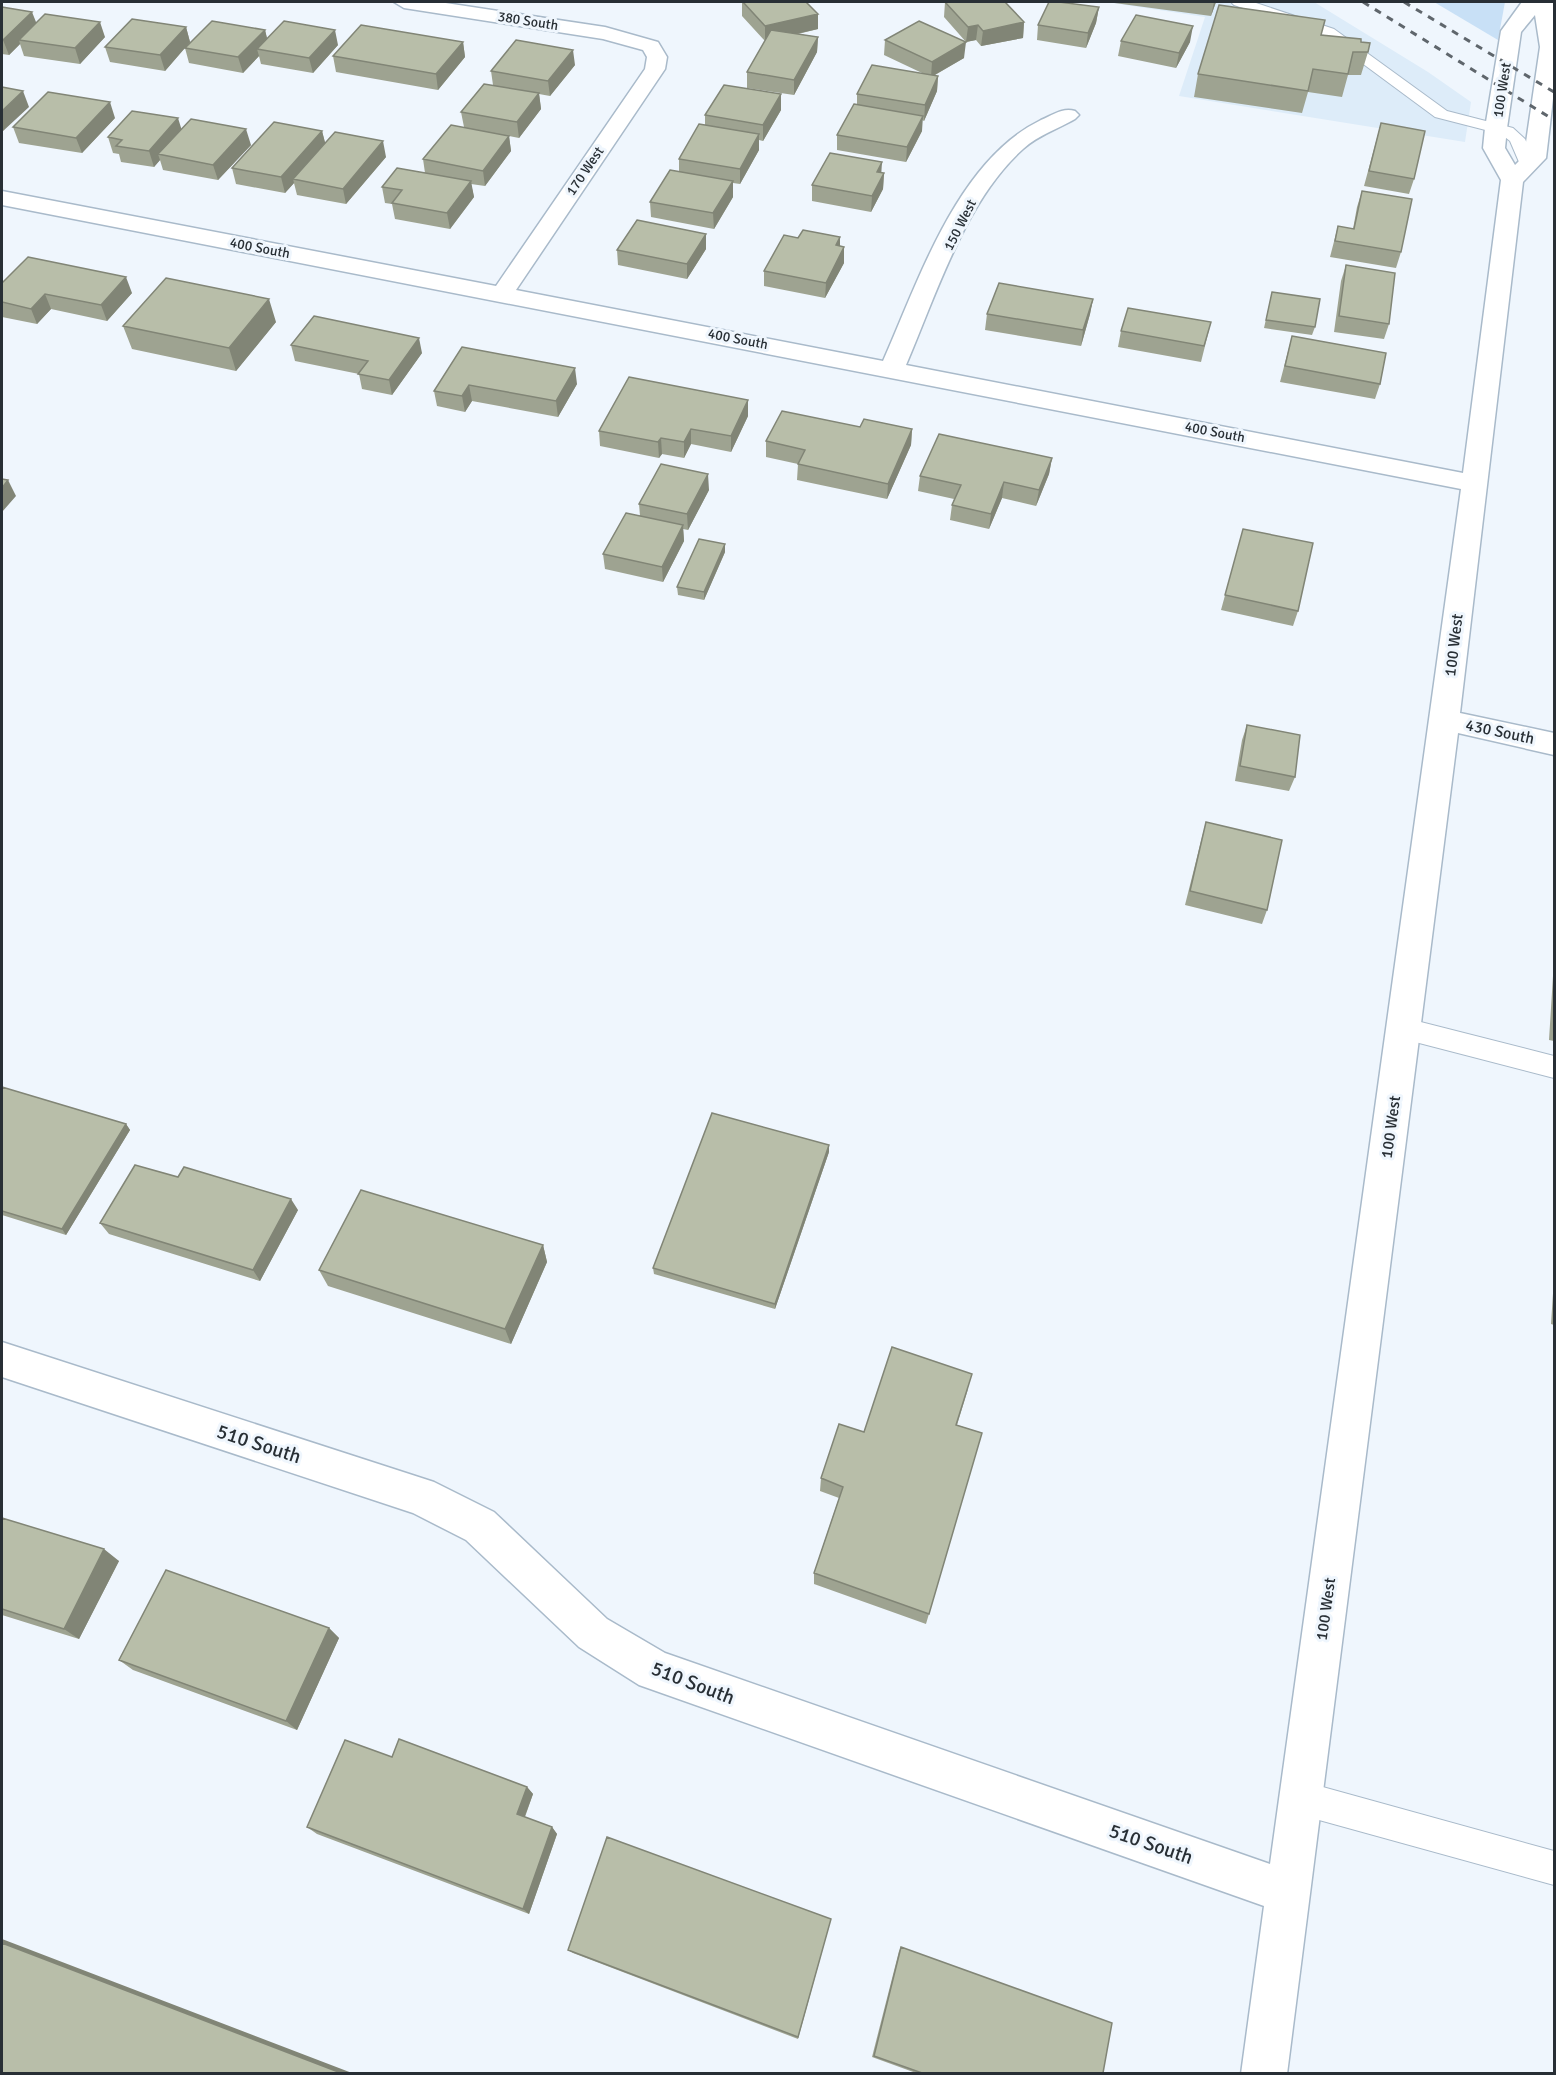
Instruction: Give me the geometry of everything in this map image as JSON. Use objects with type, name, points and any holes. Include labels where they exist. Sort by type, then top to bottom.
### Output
[{"type":"street","name":"380 South","points":[[404,2],[605,33],[651,46]]},
{"type":"street","name":"100 West","points":[[1520,172],[1494,148],[1511,31],[1529,9],[1531,2]]},
{"type":"street","name":"100 West","points":[[1264,2073],[1405,1029],[1474,483],[1520,172],[1535,158],[1550,47],[1544,11],[1546,2]]},
{"type":"street","name":"170 West","points":[[502,294],[655,69],[657,57],[651,46]]},
{"type":"street","name":"150 West","points":[[892,369],[954,233],[990,173],[1016,143],[1068,115]]},
{"type":"street","name":"400 South","points":[[2,198],[1474,483]]},
{"type":"street","name":"430 South","points":[[1445,720],[1554,744]]},
{"type":"street","name":"510 South","points":[[2,1360],[420,1496],[480,1526],[593,1633],[654,1670],[1288,1892]]},
{"type":"lane","points":[[1239,2],[1329,32],[1441,114],[1467,123],[1496,128]]},
{"type":"lane","points":[[1405,1029],[1554,1067]]},
{"type":"lane","points":[[1300,1798],[1554,1868]]},
{"type":"shaded area","points":[[1106,2],[1314,2],[1428,72],[1471,102],[1465,142],[1179,96],[1205,17]]},
{"type":"shaded area","points":[[1434,2],[1505,2],[1498,40]]},
{"type":"building","points":[[743,2],[806,2],[818,14],[765,26]]},
{"type":"building","points":[[945,2],[1005,2],[1024,22],[983,31],[978,25],[968,27]]},
{"type":"building","points":[[1049,2],[1099,7],[1088,33],[1038,25]]},
{"type":"building","points":[[1219,5],[1325,20],[1321,35],[1361,39],[1361,42],[1370,43],[1368,52],[1353,52],[1348,74],[1313,69],[1308,91],[1198,74]]},
{"type":"building","points":[[2,7],[32,12],[3,40],[2,40]]},
{"type":"building","points":[[45,14],[100,22],[75,48],[19,40]]},
{"type":"building","points":[[1136,15],[1193,26],[1179,53],[1121,41]]},
{"type":"building","points":[[132,19],[186,27],[160,55],[105,47]]},
{"type":"building","points":[[212,21],[265,30],[238,57],[185,48]]},
{"type":"building","points":[[284,21],[335,30],[309,58],[257,49]]},
{"type":"building","points":[[919,21],[966,42],[932,62],[885,40]]},
{"type":"building","points":[[361,25],[463,42],[436,74],[333,56]]},
{"type":"building","points":[[771,30],[818,37],[794,80],[747,72]]},
{"type":"building","points":[[516,40],[573,50],[548,81],[491,71]]},
{"type":"building","points":[[872,65],[938,76],[925,105],[857,94]]},
{"type":"building","points":[[484,84],[539,93],[517,122],[461,112]]},
{"type":"building","points":[[724,85],[781,94],[763,125],[705,115]]},
{"type":"building","points":[[2,87],[23,91],[2,111]]},
{"type":"building","points":[[48,92],[110,102],[76,138],[13,127]]},
{"type":"building","points":[[854,104],[923,116],[907,147],[837,135]]},
{"type":"building","points":[[132,111],[178,118],[149,151],[116,146],[122,140],[108,137]]},
{"type":"building","points":[[191,119],[246,129],[213,165],[158,154]]},
{"type":"building","points":[[274,122],[322,131],[281,177],[232,168]]},
{"type":"building","points":[[1381,123],[1425,131],[1414,179],[1369,171]]},
{"type":"building","points":[[699,124],[759,134],[740,169],[679,159]]},
{"type":"building","points":[[451,125],[509,136],[483,171],[423,159]]},
{"type":"building","points":[[335,132],[383,141],[343,189],[293,179]]},
{"type":"building","points":[[830,153],[882,162],[877,172],[884,173],[872,196],[812,185]]},
{"type":"building","points":[[397,168],[471,181],[447,213],[392,203],[402,190],[382,187]]},
{"type":"building","points":[[670,170],[733,181],[713,213],[650,202]]},
{"type":"building","points":[[1362,191],[1412,199],[1401,252],[1335,241],[1338,226],[1354,229]]},
{"type":"building","points":[[637,220],[706,234],[687,264],[617,250]]},
{"type":"building","points":[[803,230],[840,237],[836,245],[844,247],[826,283],[764,271],[784,235],[798,238]]},
{"type":"building","points":[[28,257],[126,277],[101,305],[45,294],[31,309],[2,302],[2,283]]},
{"type":"building","points":[[1346,265],[1395,273],[1389,324],[1339,316]]},
{"type":"building","points":[[166,278],[269,299],[229,348],[123,326]]},
{"type":"building","points":[[999,283],[1093,299],[1083,330],[987,314]]},
{"type":"building","points":[[1272,292],[1320,299],[1315,327],[1266,320]]},
{"type":"building","points":[[1128,308],[1211,322],[1204,346],[1121,331]]},
{"type":"building","points":[[314,316],[419,338],[389,380],[358,374],[368,361],[291,345]]},
{"type":"building","points":[[1292,336],[1386,353],[1380,384],[1285,366]]},
{"type":"building","points":[[462,347],[575,368],[556,401],[469,385],[462,396],[434,391]]},
{"type":"building","points":[[629,377],[748,400],[731,436],[691,429],[684,442],[661,438],[658,442],[599,431]]},
{"type":"building","points":[[782,411],[860,427],[864,419],[912,429],[888,484],[798,464],[805,450],[766,441]]},
{"type":"building","points":[[939,434],[1052,458],[1039,490],[1004,482],[991,514],[952,505],[961,485],[920,476]]},
{"type":"building","points":[[661,464],[708,474],[687,514],[639,504]]},
{"type":"building","points":[[2,479],[8,480],[2,488]]},
{"type":"building","points":[[626,513],[683,525],[662,567],[603,554]]},
{"type":"building","points":[[1243,529],[1313,543],[1298,611],[1225,595]]},
{"type":"building","points":[[699,539],[725,544],[704,592],[677,587]]},
{"type":"building","points":[[1247,725],[1300,735],[1295,777],[1240,766]]},
{"type":"building","points":[[1206,822],[1282,840],[1267,910],[1190,891]]},
{"type":"building","points":[[2,1087],[126,1124],[62,1229],[2,1211]]},
{"type":"building","points":[[712,1113],[829,1145],[775,1304],[653,1268]]},
{"type":"building","points":[[135,1165],[178,1177],[184,1167],[291,1199],[253,1270],[100,1223]]},
{"type":"building","points":[[361,1190],[543,1245],[505,1329],[319,1270]]},
{"type":"building","points":[[892,1347],[972,1374],[956,1425],[982,1433],[929,1614],[814,1573],[843,1487],[821,1478],[839,1424],[864,1432]]},
{"type":"building","points":[[2,1518],[104,1549],[64,1629],[2,1609]]},
{"type":"building","points":[[166,1570],[329,1628],[286,1721],[119,1660]]},
{"type":"building","points":[[399,1739],[527,1787],[517,1814],[552,1827],[523,1909],[307,1827],[345,1740],[392,1757]]},
{"type":"building","points":[[607,1837],[831,1919],[798,2037],[568,1950]]},
{"type":"building","points":[[2,1943],[341,2073],[2,2073]]},
{"type":"building","points":[[901,1947],[1112,2023],[1103,2073],[922,2073],[874,2056]]},
{"type":"railway","points":[[1363,2],[1554,120]]},
{"type":"railway","points":[[1404,2],[1554,92]]}]
